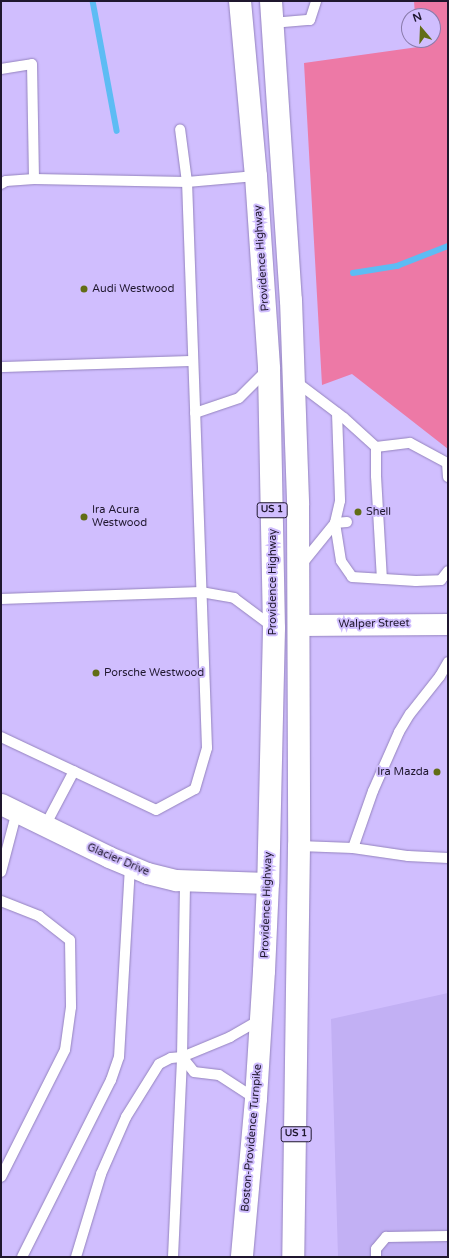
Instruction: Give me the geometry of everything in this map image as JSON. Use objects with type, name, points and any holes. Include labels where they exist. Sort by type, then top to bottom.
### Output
[{"type":"main road","name":"Providence Highway","points":[[240,1],[256,176],[268,369],[274,628],[268,883],[262,1019]]},
{"type":"main road","name":"US 1","points":[[271,1],[295,381],[299,625],[299,846],[298,1011],[293,1257]]},
{"type":"main road","name":"Boston-Providence Turnpike","points":[[242,1257],[262,1019]]},
{"type":"street","name":"Walper Street","points":[[299,625],[448,624]]},
{"type":"street","name":"Glacier Drive","points":[[9,808],[130,867],[161,877],[185,880],[268,883]]},
{"type":"lane","points":[[272,23],[310,20],[316,1]]},
{"type":"lane","points":[[1,69],[32,64],[34,179]]},
{"type":"lane","points":[[1,737],[156,810],[194,789],[207,748],[187,182],[180,129]]},
{"type":"lane","points":[[1,184],[6,181],[34,179],[187,182],[256,176]]},
{"type":"lane","points":[[1,367],[193,361]]},
{"type":"lane","points":[[195,413],[239,398],[268,369]]},
{"type":"lane","points":[[295,381],[338,413],[376,447],[410,443],[447,462],[448,477]]},
{"type":"lane","points":[[298,568],[335,523],[343,501],[338,413]]},
{"type":"lane","points":[[376,447],[372,476],[373,501],[374,523],[382,579]]},
{"type":"lane","points":[[335,523],[347,522]]},
{"type":"lane","points":[[335,523],[341,561],[352,577],[416,581],[441,580],[448,571]]},
{"type":"lane","points":[[1,598],[202,592],[234,598],[274,628]]},
{"type":"lane","points":[[354,848],[373,791],[399,732],[410,714],[440,676],[448,662]]},
{"type":"lane","points":[[45,826],[74,771]]},
{"type":"lane","points":[[1,872],[9,808]]},
{"type":"lane","points":[[299,846],[354,848],[408,856],[448,858]]},
{"type":"lane","points":[[22,1257],[111,1080],[119,1057],[130,867]]},
{"type":"lane","points":[[173,1257],[182,1057],[185,880]]},
{"type":"lane","points":[[1,901],[38,916],[70,940],[71,1007],[65,1050],[1,1177]]},
{"type":"lane","points":[[76,1257],[101,1174],[126,1117],[158,1064],[170,1058],[182,1057],[230,1037],[262,1019]]},
{"type":"lane","points":[[182,1057],[194,1072],[219,1075],[256,1099]]},
{"type":"lane","points":[[376,1257],[376,1249],[386,1237],[448,1236]]},
{"type":"shaded area","points":[[414,1],[448,1],[448,449],[352,374],[322,385],[304,63],[411,48],[441,48],[441,8],[414,8]]},
{"type":"shaded area","points":[[448,993],[448,1257],[338,1257],[331,1019]]},
{"type":"waterway","points":[[93,1],[117,131]]},
{"type":"waterway","points":[[353,273],[397,266],[448,246]]},
{"type":"place","name":"Audi Westwood","points":[[84,289]]},
{"type":"place","name":"Shell","points":[[358,512]]},
{"type":"place","name":"Ira Acura Westwood","points":[[84,517]]},
{"type":"place","name":"Porsche Westwood","points":[[96,673]]},
{"type":"place","name":"Ira Mazda","points":[[437,772]]}]
